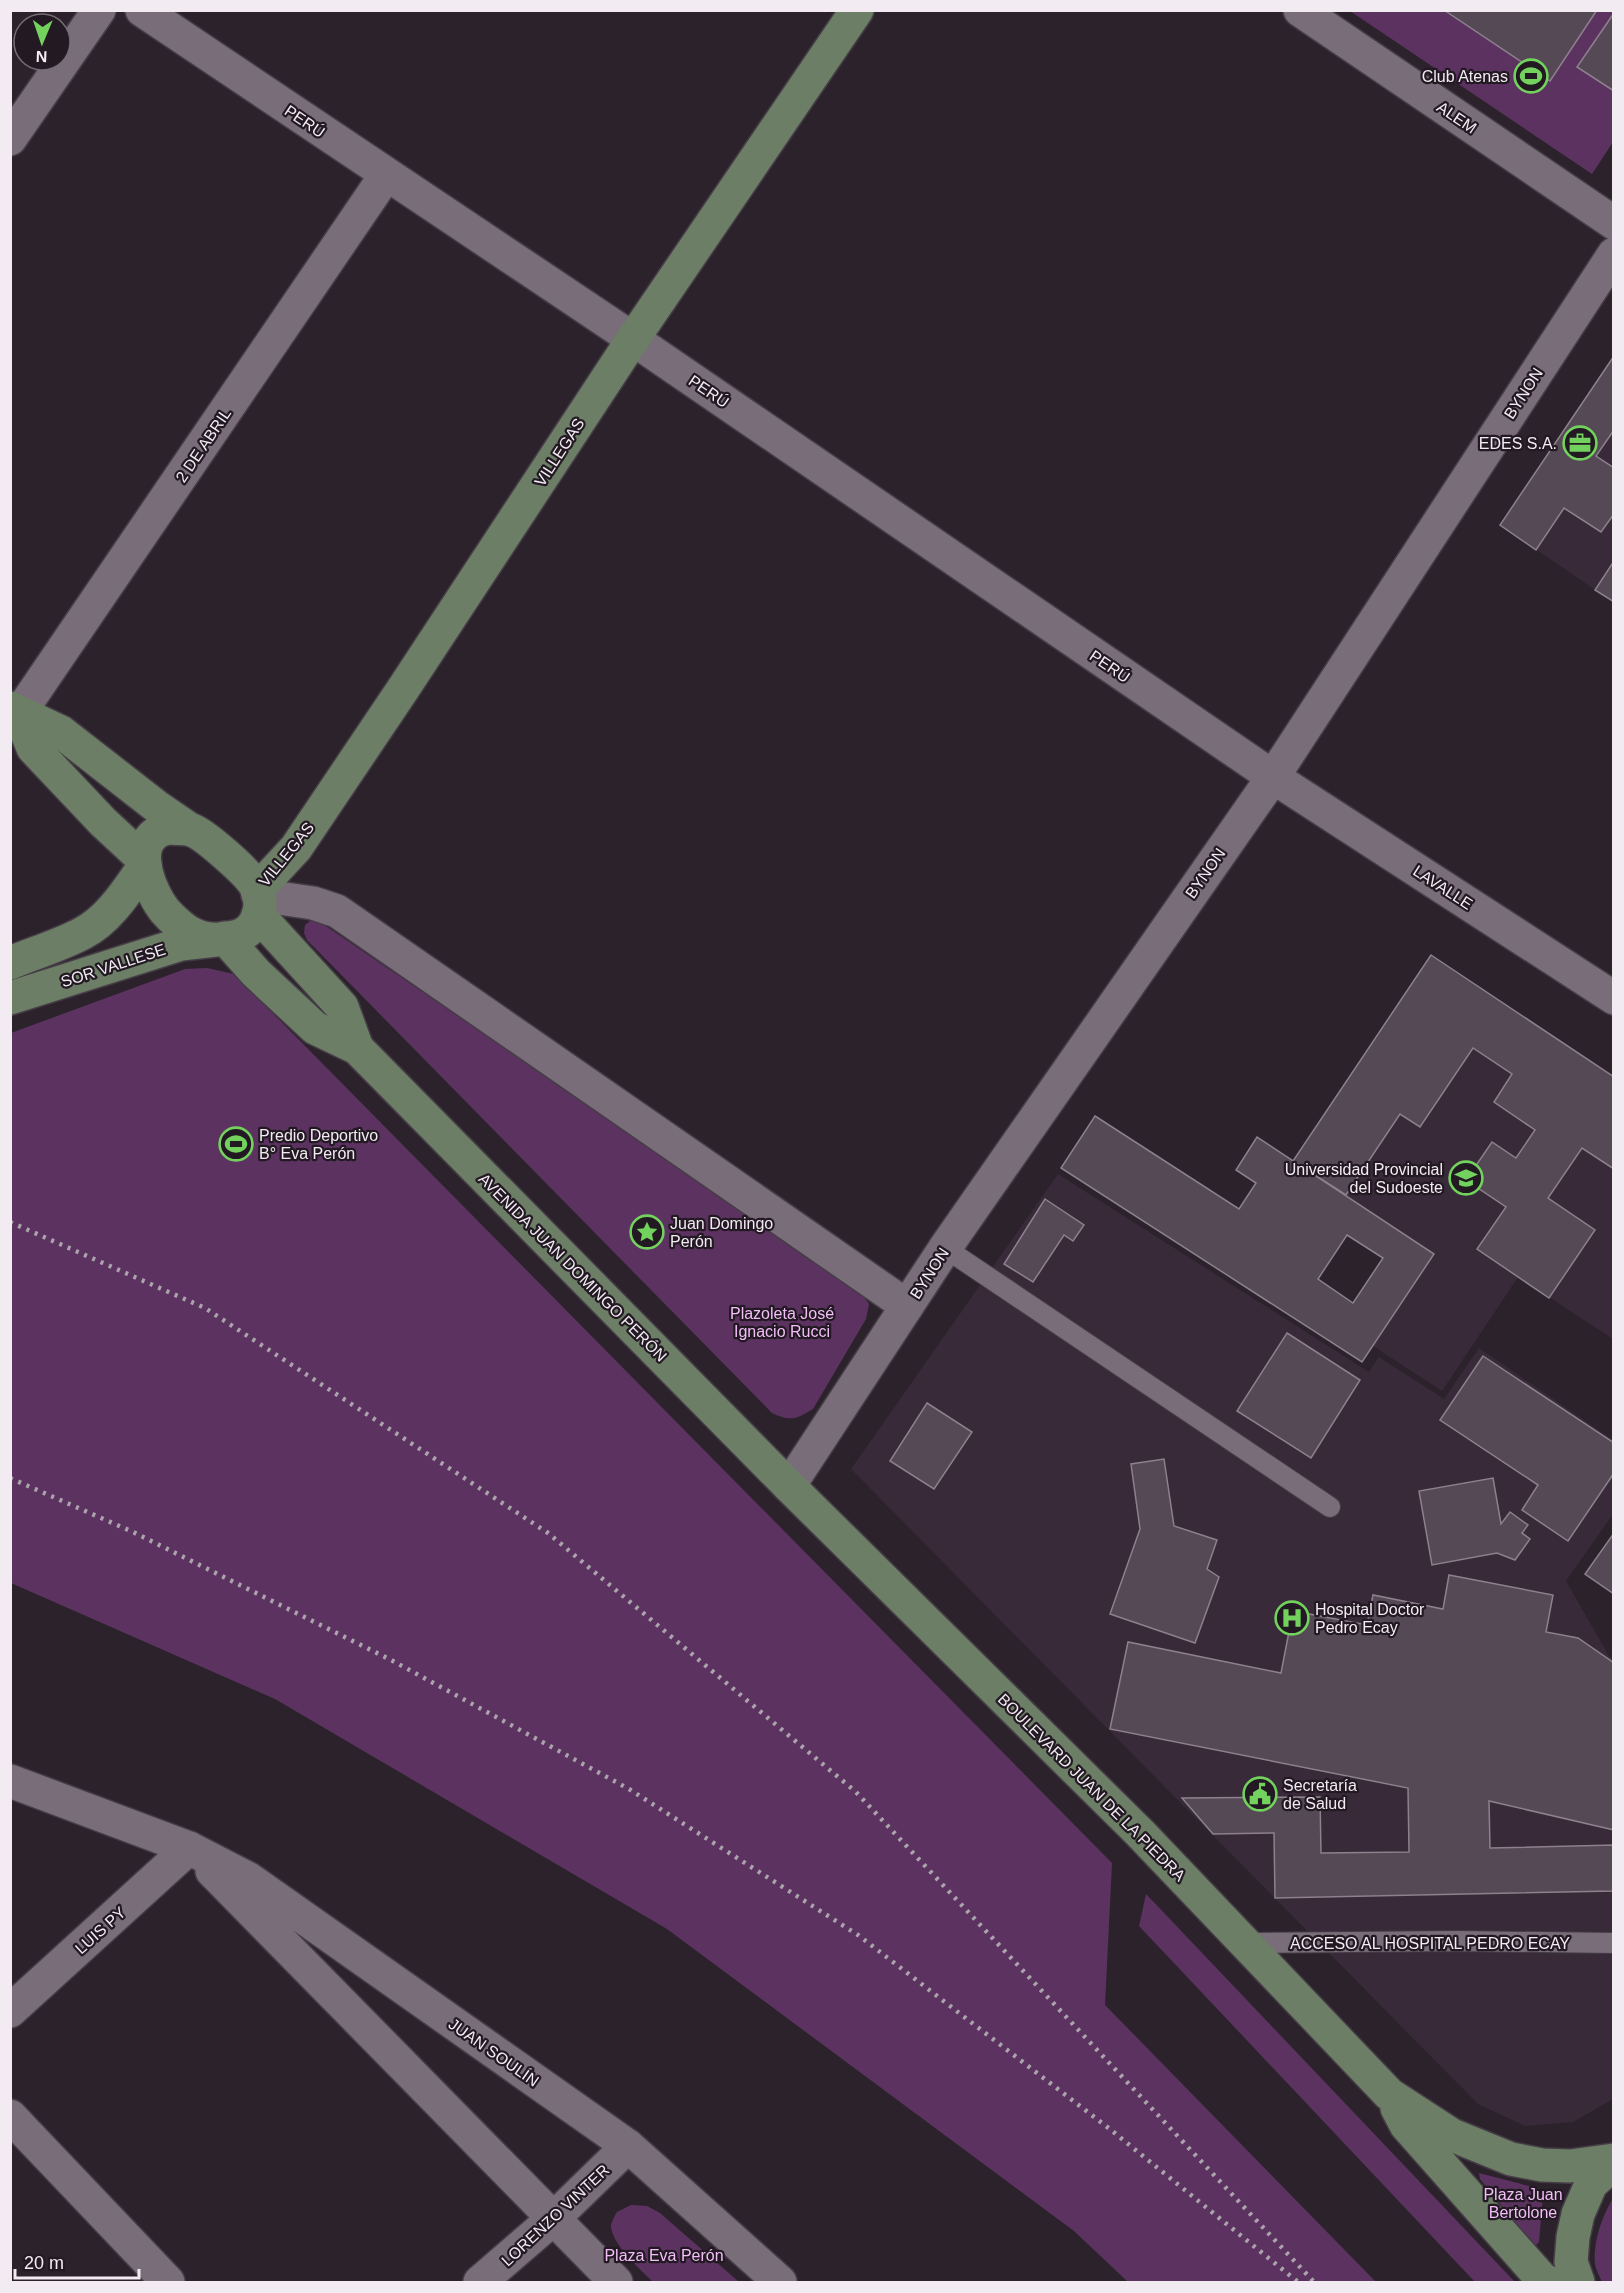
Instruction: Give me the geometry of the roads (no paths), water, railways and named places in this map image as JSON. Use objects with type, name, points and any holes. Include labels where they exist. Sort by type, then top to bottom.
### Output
[{"type":"main road","name":"VILLEGAS","points":[[258,900],[296,848],[633,339],[857,10]]},
{"type":"main road","points":[[15,711],[61,732],[156,806],[211,843],[244,873],[258,900],[256,924],[241,935],[221,939],[193,934],[165,911],[148,880],[144,863],[33,748],[15,711]]},
{"type":"main road","points":[[10,963],[85,933],[115,905],[144,863],[148,842],[156,832],[169,828],[191,830]]},
{"type":"main road","name":"AVENIDA JUAN DOMINGO PERÓN","points":[[258,900],[342,1007],[357,1048]]},
{"type":"main road","name":"AVENIDA JUAN DOMINGO PERÓN","points":[[221,939],[315,1028],[357,1048],[789,1486]]},
{"type":"main road","name":"SOR VALLESE","points":[[10,998],[181,944],[221,939]]},
{"type":"main road","name":"BOULEVARD JUAN DE LA PIEDRA","points":[[789,1486],[1140,1833],[1389,2094],[1452,2135],[1511,2159],[1542,2165],[1570,2166],[1614,2161]]},
{"type":"main road","name":"BOULEVARD JUAN DE LA PIEDRA","points":[[1389,2094],[1406,2126],[1548,2283]]},
{"type":"main road","name":"BOULEVARD JUAN DE LA PIEDRA","points":[[1578,2283],[1571,2262],[1578,2214],[1591,2184],[1614,2161]]},
{"type":"street","points":[[10,139],[99,10]]},
{"type":"street","name":"PERÚ","points":[[142,10],[386,176],[633,339],[1273,777]]},
{"type":"street","name":"ALEM","points":[[1300,10],[1614,223]]},
{"type":"street","name":"2 DE ABRIL","points":[[15,711],[386,176]]},
{"type":"street","name":"BYNON","points":[[789,1486],[945,1248],[1273,777],[1614,254]]},
{"type":"street","name":"LAVALLE","points":[[1273,777],[1614,998]]},
{"type":"street","points":[[258,900],[313,903],[337,911],[907,1306]]},
{"type":"street","name":"JUAN SOULÍN","points":[[10,1781],[189,1848],[249,1879],[628,2146],[780,2283]]},
{"type":"street","name":"JUAN SOULÍN","points":[[189,1848],[616,2283]]},
{"type":"street","name":"LUIS PY","points":[[10,2011],[189,1848]]},
{"type":"street","points":[[10,2116],[168,2283]]},
{"type":"street","name":"LORENZO VINTER","points":[[480,2283],[554,2218],[628,2146]]},
{"type":"lane","points":[[945,1248],[1330,1507]]},
{"type":"lane","name":"ACCESO AL HOSPITAL PEDRO ECAY","points":[[1246,1943],[1457,1941],[1614,1943]]},
{"type":"railway","points":[[10,1222],[205,1308],[548,1533],[856,1792],[1314,2282]]},
{"type":"railway","points":[[10,1478],[133,1532],[391,1660],[629,1789],[858,1935],[1111,2130],[1298,2282]]},
{"type":"place","name":"Club Atenas","points":[[1531,76]]},
{"type":"place","name":"EDES S.A.","points":[[1580,443]]},
{"type":"place","name":"Predio Deportivo B° Eva Perón","points":[[236,1144]]},
{"type":"place","name":"Universidad Provincial del Sudoeste","points":[[1466,1178]]},
{"type":"place","name":"Juan Domingo Perón","points":[[647,1232]]},
{"type":"place","name":"Hospital Doctor Pedro Ecay","points":[[1292,1618]]},
{"type":"place","name":"Secretaría de Salud","points":[[1260,1794]]},
{"type":"park label","name":"Plazoleta José Ignacio Rucci","points":[[782,1322]]},
{"type":"park label","name":"Plaza Juan Bertolone","points":[[1523,2203]]},
{"type":"park label","name":"Plaza Eva Perón","points":[[664,2255]]}]
